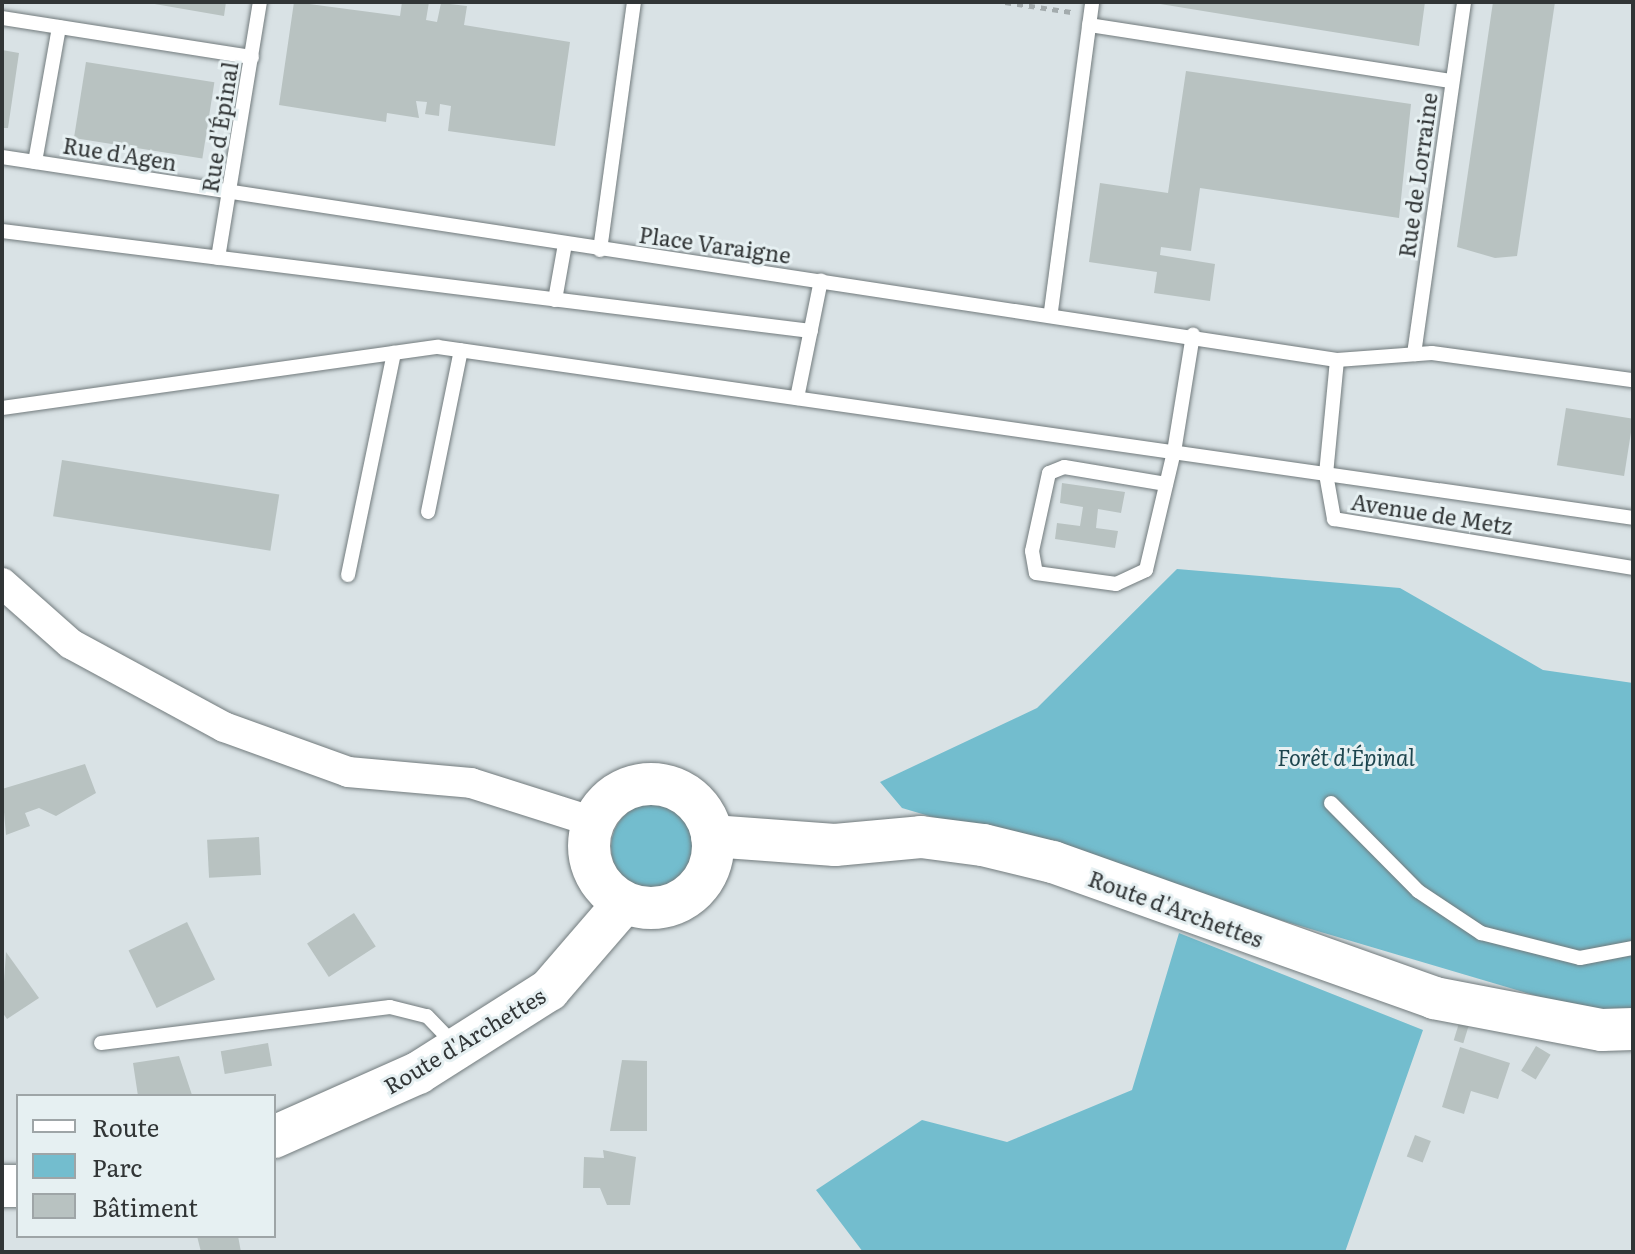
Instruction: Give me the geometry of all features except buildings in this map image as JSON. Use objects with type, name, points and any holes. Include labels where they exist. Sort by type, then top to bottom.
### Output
[{"type":"street","points":[[2,583],[71,644],[224,727],[348,772],[471,783],[594,822]]},
{"type":"street","points":[[652,784],[693,801],[712,836],[707,872],[691,894],[648,908],[624,903],[591,864],[594,822],[618,795],[652,784]]},
{"type":"street","name":"Route d'Archettes","points":[[712,836],[835,845],[921,837],[983,845],[1053,862],[1434,998],[1602,1030],[1633,1029]]},
{"type":"street","name":"Route d'Archettes","points":[[276,1136],[458,1048],[549,990],[624,903]]},
{"type":"lane","name":"Rue d'Épinal","points":[[218,258],[260,2]]},
{"type":"lane","points":[[600,250],[634,2]]},
{"type":"lane","name":"Rue de Lorraine","points":[[1414,354],[1464,2]]},
{"type":"lane","points":[[1051,311],[1090,14],[1452,81]]},
{"type":"lane","points":[[2,18],[252,57]]},
{"type":"lane","points":[[35,162],[59,27]]},
{"type":"lane","name":"Rue d'Agen","points":[[2,157],[231,193]]},
{"type":"lane","name":"Place Varaigne","points":[[231,193],[600,250],[1051,311],[1193,335]]},
{"type":"lane","points":[[2,231],[811,331]]},
{"type":"lane","points":[[555,300],[565,244]]},
{"type":"lane","points":[[797,398],[821,280]]},
{"type":"lane","points":[[1166,484],[1064,467],[1049,473],[1032,551],[1036,573],[1116,584],[1146,570],[1174,452],[1193,335],[1337,360],[1414,354],[1633,380]]},
{"type":"lane","points":[[428,512],[461,350]]},
{"type":"lane","points":[[2,408],[394,353],[461,350],[1633,518]]},
{"type":"lane","points":[[348,575],[394,353]]},
{"type":"lane","name":"Avenue de Metz","points":[[1337,360],[1326,474],[1334,519],[1633,568]]},
{"type":"lane","points":[[1331,803],[1418,891],[1481,933],[1580,958],[1633,948]]},
{"type":"lane","points":[[101,1043],[390,1007],[427,1016],[458,1048]]},
{"type":"path","points":[[1005,2],[1090,14]]},
{"type":"green space","name":"Forêt d'Épinal","points":[[1177,569],[1400,588],[1543,670],[1633,683],[1633,1017],[1611,1018],[902,808],[880,782],[1037,708]]},
{"type":"green space","points":[[655,803],[672,806],[686,816],[696,830],[699,847],[696,864],[686,878],[672,888],[655,891],[638,888],[624,878],[614,864],[611,847],[614,830],[624,816],[638,806]]},
{"type":"green space","points":[[1179,933],[1423,1030],[1345,1252],[863,1252],[816,1190],[922,1120],[1007,1142],[1132,1090]]}]
